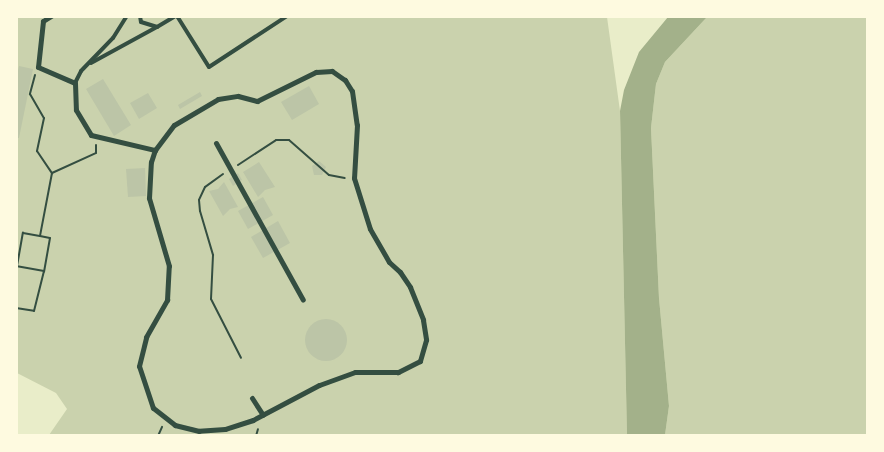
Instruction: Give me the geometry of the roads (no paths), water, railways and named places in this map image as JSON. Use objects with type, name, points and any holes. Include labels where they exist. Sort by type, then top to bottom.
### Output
[{"type":"street","points":[[51,16],[41,19],[38,67],[75,83],[76,110],[91,135],[155,150]]},
{"type":"street","points":[[316,72],[332,72],[345,81],[352,91],[357,125],[354,178],[370,229],[389,262],[400,272],[410,287],[423,320],[426,340],[420,361],[398,372],[355,372],[319,385],[263,415],[225,429],[199,430],[175,425],[153,408],[139,366],[146,337],[167,300],[169,266],[149,198],[151,162],[155,150],[174,125],[218,99],[238,96],[257,100],[316,72]]},
{"type":"street","points":[[216,143],[303,300]]},
{"type":"street","points":[[252,398],[263,415]]},
{"type":"lane","points":[[75,83],[81,71],[127,16]]},
{"type":"lane","points":[[140,16],[141,22],[157,27]]},
{"type":"lane","points":[[89,63],[176,16],[208,67],[287,16]]}]
